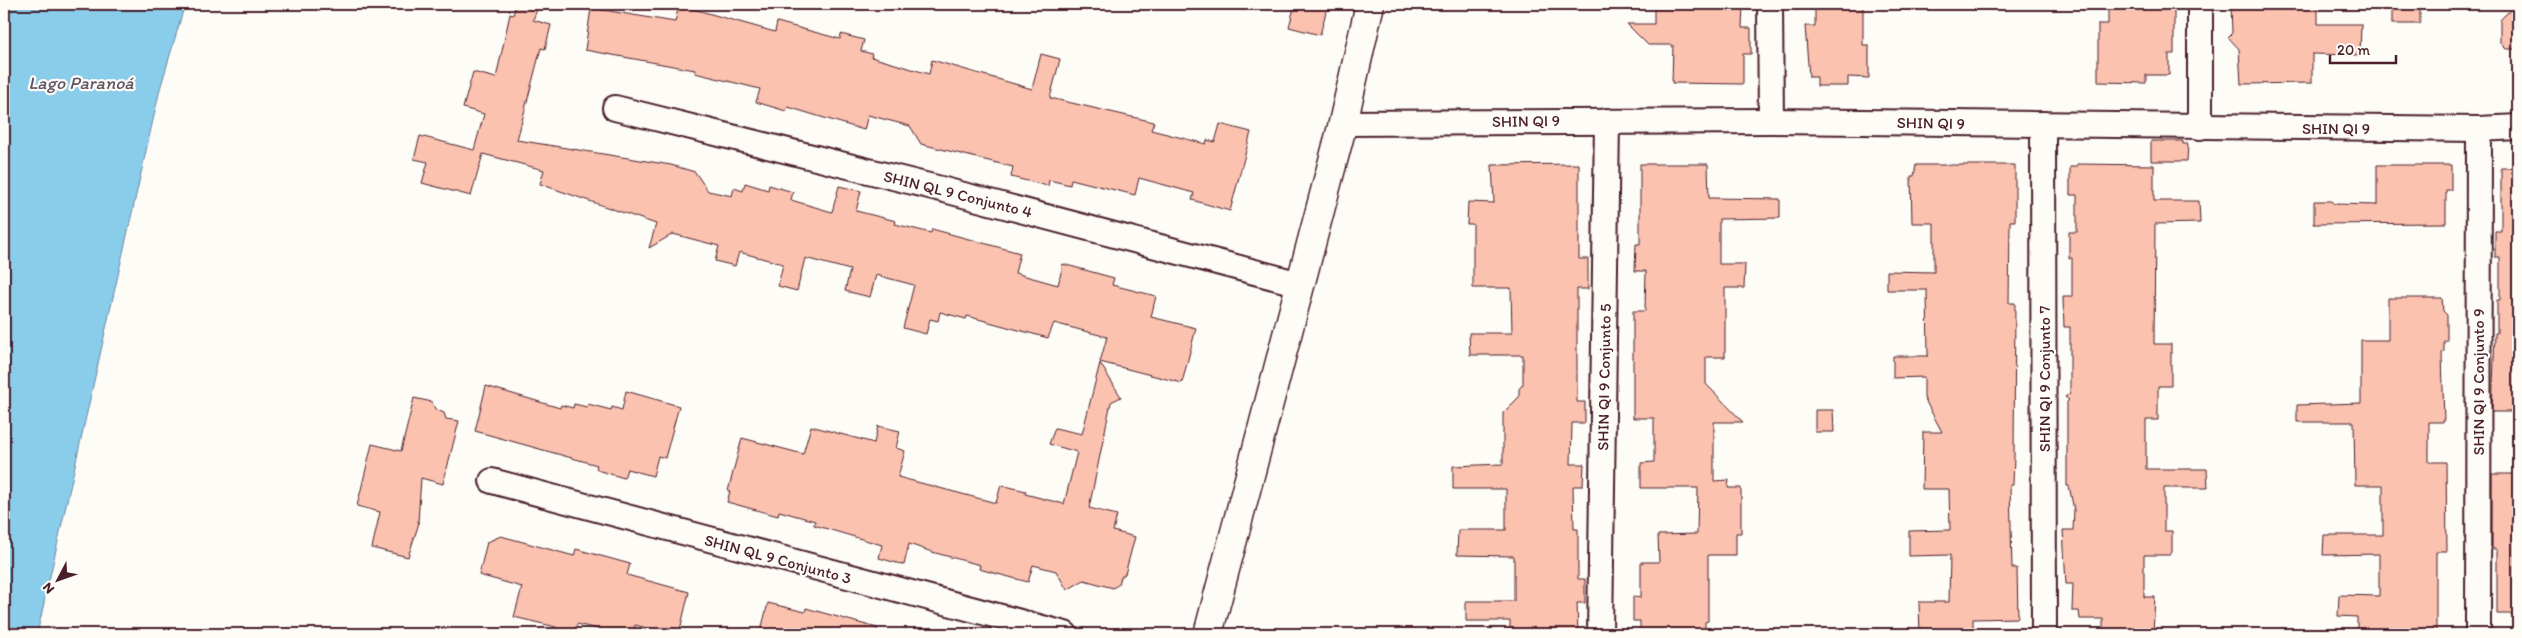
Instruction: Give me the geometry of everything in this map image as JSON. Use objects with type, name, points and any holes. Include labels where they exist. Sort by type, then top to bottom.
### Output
[{"type":"street","points":[[1208,634],[1343,123],[1370,4]]},
{"type":"street","points":[[1770,4],[1770,121]]},
{"type":"street","points":[[2200,4],[2200,127]]},
{"type":"street","name":"SHIN QL 9 Conjunto 4","points":[[615,108],[937,188],[1300,284]]},
{"type":"street","name":"SHIN QI 9 Conjunto 5","points":[[1600,634],[1607,121]]},
{"type":"street","name":"SHIN QI 9","points":[[1343,123],[1770,121],[2200,127],[2479,129],[2518,127]]},
{"type":"street","name":"SHIN QI 9 Conjunto 7","points":[[2043,124],[2044,634]]},
{"type":"street","name":"SHIN QI 9 Conjunto 9","points":[[2478,634],[2479,129]]},
{"type":"street","name":"SHIN QL 9 Conjunto 3","points":[[492,481],[1065,634]]},
{"type":"water","name":"Lago Paranoá","points":[[4,4],[185,4],[160,89],[37,634],[4,634]]},
{"type":"building","points":[[516,4],[539,4],[533,20],[551,25],[545,49],[541,48],[517,140],[671,165],[695,172],[708,191],[732,196],[734,188],[743,191],[745,183],[768,190],[769,185],[793,192],[791,200],[832,212],[839,186],[861,191],[856,211],[896,221],[895,224],[931,233],[932,229],[1020,253],[1015,273],[1058,285],[1063,264],[1114,278],[1112,285],[1156,296],[1151,317],[1196,328],[1182,383],[1100,362],[1107,337],[1054,323],[1048,338],[967,316],[966,319],[940,312],[938,321],[930,319],[926,334],[903,328],[914,285],[876,275],[870,297],[845,291],[850,270],[805,258],[797,291],[778,286],[783,264],[739,252],[735,266],[715,261],[719,246],[673,234],[649,248],[656,224],[540,184],[544,170],[483,154],[471,196],[422,183],[428,162],[414,159],[420,136],[474,150],[484,114],[463,108],[473,72],[496,78],[510,14],[513,15]]},
{"type":"building","points":[[1295,4],[1328,4],[1320,35],[1289,27]]},
{"type":"building","points":[[1654,4],[1743,4],[1742,28],[1751,28],[1751,54],[1743,54],[1743,84],[1672,83],[1673,45],[1648,45],[1627,24],[1654,24]]},
{"type":"building","points":[[1815,4],[1863,4],[1863,45],[1869,45],[1869,78],[1848,77],[1848,86],[1817,86],[1817,77],[1809,77],[1805,26],[1815,26]]},
{"type":"building","points":[[2108,4],[2174,4],[2174,54],[2169,54],[2169,75],[2146,75],[2146,83],[2098,82],[2098,24],[2108,24]]},
{"type":"building","points":[[2231,4],[2318,4],[2318,24],[2361,24],[2360,55],[2312,54],[2312,83],[2241,84],[2239,49],[2228,37],[2232,33]]},
{"type":"building","points":[[2392,4],[2420,4],[2420,24],[2392,24]]},
{"type":"building","points":[[2518,4],[2518,49],[2506,49],[2500,43],[2500,20]]},
{"type":"building","points":[[679,5],[775,32],[777,22],[840,39],[841,34],[864,40],[861,51],[872,54],[871,57],[929,74],[932,60],[1032,89],[1041,54],[1060,59],[1050,98],[1154,122],[1151,130],[1206,144],[1207,140],[1215,142],[1220,124],[1251,132],[1230,211],[1192,200],[1194,193],[1139,178],[1135,195],[1071,179],[1070,185],[1049,180],[1048,186],[1011,177],[1013,167],[921,144],[910,126],[868,115],[864,130],[788,107],[786,111],[756,102],[760,89],[695,73],[695,70],[585,50],[591,8],[675,22]]},
{"type":"building","points":[[2151,141],[2183,141],[2183,144],[2188,144],[2187,161],[2151,161]]},
{"type":"building","points":[[1579,164],[1579,259],[1588,259],[1588,289],[1577,289],[1577,402],[1585,402],[1585,423],[1572,423],[1571,464],[1584,464],[1583,486],[1573,486],[1574,529],[1578,529],[1578,579],[1585,579],[1585,603],[1577,603],[1578,634],[1510,634],[1510,621],[1466,621],[1466,601],[1514,601],[1514,556],[1457,555],[1458,530],[1506,530],[1506,489],[1453,489],[1453,466],[1503,464],[1503,413],[1519,397],[1519,389],[1523,384],[1523,355],[1470,355],[1469,333],[1512,333],[1511,288],[1473,288],[1473,224],[1467,224],[1468,202],[1494,203],[1492,165]]},
{"type":"building","points":[[1640,164],[1708,164],[1709,198],[1780,199],[1780,218],[1719,219],[1719,264],[1745,264],[1744,288],[1725,288],[1725,357],[1706,357],[1706,384],[1743,422],[1714,422],[1714,481],[1729,480],[1728,488],[1741,488],[1741,533],[1736,533],[1736,555],[1708,555],[1708,621],[1705,622],[1705,634],[1640,634],[1640,621],[1633,621],[1633,596],[1641,597],[1641,562],[1659,562],[1658,535],[1697,534],[1698,488],[1641,488],[1641,463],[1654,462],[1654,418],[1633,418],[1633,311],[1645,311],[1646,271],[1635,271],[1636,244],[1640,244]]},
{"type":"building","points":[[2077,164],[2154,165],[2154,201],[2199,201],[2200,223],[2155,224],[2154,344],[2171,344],[2171,386],[2158,386],[2158,420],[2146,420],[2146,469],[2207,469],[2208,488],[2164,488],[2164,531],[2172,531],[2172,552],[2170,555],[2144,555],[2144,597],[2155,597],[2153,634],[2103,634],[2103,619],[2080,619],[2079,611],[2072,611],[2073,584],[2066,584],[2063,530],[2073,530],[2074,510],[2069,486],[2067,486],[2067,402],[2069,400],[2065,397],[2070,393],[2070,327],[2064,327],[2063,297],[2072,297],[2072,258],[2069,258],[2069,232],[2077,232],[2077,195],[2070,195],[2070,167],[2077,167]]},
{"type":"building","points":[[1916,165],[2015,165],[2015,221],[2010,221],[2009,303],[2015,303],[2014,456],[2013,485],[2010,485],[2012,568],[2017,568],[2018,618],[1973,619],[1973,634],[1920,634],[1919,602],[1949,602],[1950,555],[1909,556],[1909,531],[1950,530],[1949,489],[1922,489],[1923,432],[1942,432],[1924,398],[1924,377],[1893,378],[1893,356],[1928,356],[1927,290],[1887,290],[1887,271],[1934,272],[1934,223],[1912,223],[1911,176],[1914,176]]},
{"type":"building","points":[[2377,165],[2451,165],[2451,190],[2446,190],[2446,223],[2314,224],[2314,201],[2331,201],[2334,204],[2377,205]]},
{"type":"building","points":[[2501,168],[2518,168],[2518,412],[2492,412],[2497,300],[2500,300],[2500,257],[2495,257],[2495,231],[2501,231]]},
{"type":"building","points":[[2388,298],[2442,298],[2443,311],[2447,315],[2447,341],[2444,341],[2444,351],[2442,353],[2444,422],[2429,422],[2429,462],[2446,462],[2447,551],[2436,551],[2436,634],[2357,634],[2357,617],[2338,616],[2339,595],[2379,596],[2379,554],[2323,555],[2324,535],[2383,535],[2383,485],[2355,485],[2354,422],[2297,422],[2297,405],[2361,403],[2361,340],[2388,340]]},
{"type":"building","points":[[1100,363],[1121,397],[1111,402],[1089,508],[1117,515],[1113,531],[1135,537],[1125,574],[1121,577],[1119,584],[1113,588],[1084,580],[1067,590],[1056,571],[1033,565],[1028,582],[979,569],[980,565],[909,544],[904,565],[879,558],[882,545],[814,525],[815,521],[779,511],[778,516],[727,502],[730,491],[728,491],[742,438],[803,454],[811,426],[874,443],[878,426],[900,431],[896,448],[905,451],[898,477],[996,503],[1001,485],[1026,491],[1025,494],[1064,504],[1077,452],[1049,444],[1055,428],[1082,434]]},
{"type":"building","points":[[486,386],[560,408],[561,405],[573,408],[574,404],[587,407],[588,404],[611,410],[612,407],[622,410],[626,391],[679,406],[665,458],[658,456],[653,476],[627,469],[624,478],[600,471],[596,468],[597,465],[475,431]]},
{"type":"building","points":[[414,398],[432,402],[435,409],[444,413],[446,419],[459,421],[443,484],[421,478],[419,523],[408,557],[372,548],[380,512],[357,506],[372,444],[401,451]]},
{"type":"building","points":[[1815,410],[1833,410],[1834,432],[1815,432]]},
{"type":"building","points":[[2492,474],[2518,474],[2518,614],[2497,614],[2497,549],[2492,549]]},
{"type":"building","points":[[501,536],[574,556],[576,549],[630,564],[627,575],[689,592],[679,634],[669,634],[635,625],[633,634],[617,634],[577,624],[574,634],[554,634],[556,627],[514,617],[522,587],[479,575],[487,542]]},
{"type":"building","points":[[768,603],[805,612],[806,608],[877,628],[877,634],[760,634]]}]
